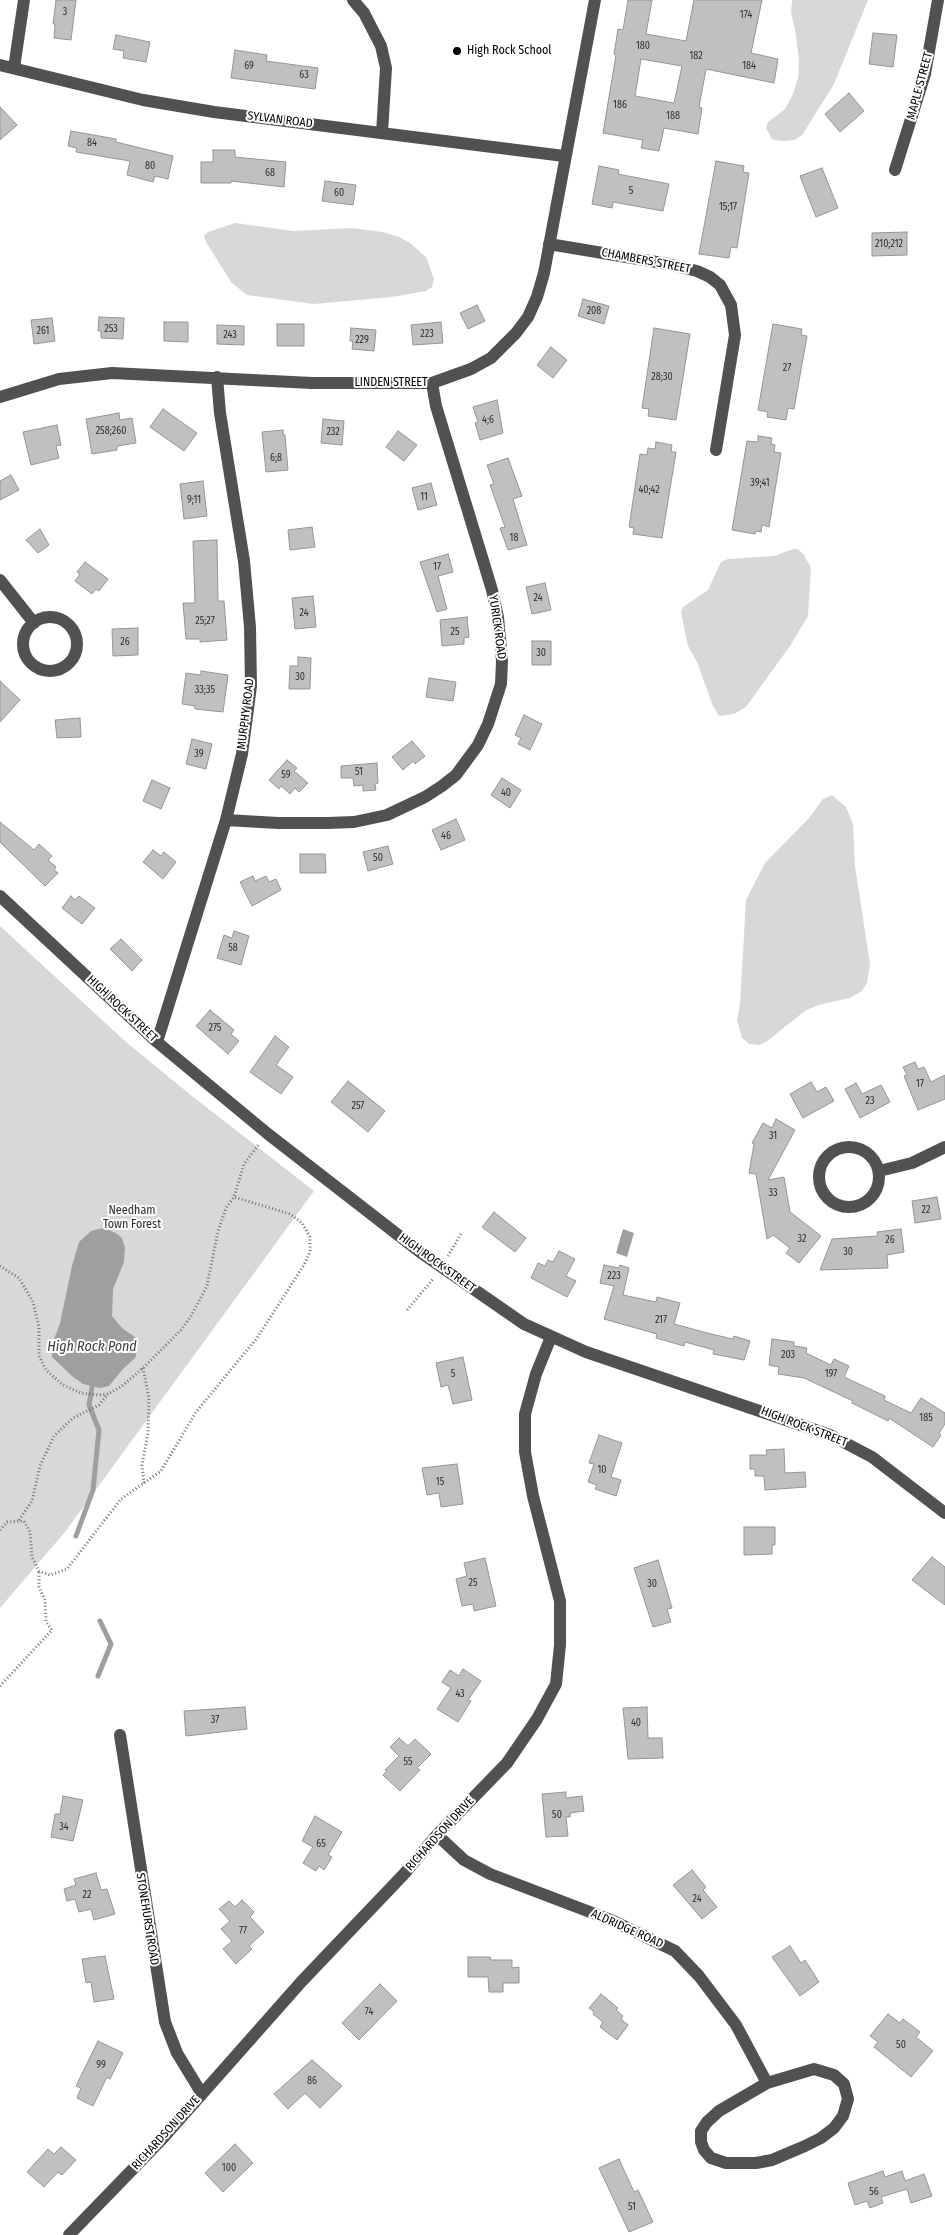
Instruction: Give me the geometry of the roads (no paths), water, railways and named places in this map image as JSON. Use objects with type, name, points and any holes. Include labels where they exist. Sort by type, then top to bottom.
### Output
[{"type":"street","points":[[14,68],[24,0]]},
{"type":"street","points":[[353,0],[364,13],[380,46],[386,68],[382,133]]},
{"type":"street","name":"LINDEN STREET","points":[[0,397],[59,379],[97,373],[128,372],[312,383],[432,383],[471,369],[491,358],[528,318],[537,297],[549,244],[564,156],[595,0]]},
{"type":"street","name":"MAPLE STREET","points":[[896,170],[924,74],[938,0]]},
{"type":"street","name":"SYLVAN ROAD","points":[[0,65],[143,100],[196,109],[564,156]]},
{"type":"street","name":"CHAMBERS STREET","points":[[549,244],[668,264],[710,277],[720,286],[731,305],[735,335],[716,450]]},
{"type":"street","name":"MURPHY ROAD","points":[[157,1042],[226,820],[248,720],[251,652],[244,561],[220,413],[218,377]]},
{"type":"street","name":"YURICK ROAD","points":[[226,820],[278,824],[328,824],[354,822],[392,814],[425,797],[456,775],[471,756],[488,724],[501,684],[502,661],[498,617],[492,590],[436,406],[432,383]]},
{"type":"street","points":[[0,580],[34,623]]},
{"type":"street","points":[[47,618],[56,618],[72,628],[78,645],[73,658],[67,665],[59,670],[50,671],[40,669],[29,661],[25,653],[24,643],[28,630],[34,623],[47,618]]},
{"type":"street","name":"HIGH ROCK STREET","points":[[0,896],[157,1042],[268,1134],[394,1231],[524,1324],[551,1337],[630,1368],[830,1435],[872,1457],[945,1513]]},
{"type":"street","points":[[848,1147],[864,1150],[876,1161],[879,1171],[879,1184],[871,1198],[855,1207],[839,1206],[826,1196],[820,1187],[819,1174],[823,1162],[833,1151],[848,1147]]},
{"type":"street","points":[[879,1171],[912,1163],[945,1147]]},
{"type":"street","name":"RICHARDSON DRIVE","points":[[69,2235],[163,2138],[302,1981],[404,1874],[437,1835],[507,1764],[538,1719],[556,1684],[560,1645],[560,1601],[533,1496],[525,1452],[525,1414],[536,1374],[551,1337]]},
{"type":"street","name":"STONEHURST ROAD","points":[[120,1735],[153,1958],[165,2022],[177,2053],[202,2094]]},
{"type":"street","name":"ALDRIDGE ROAD","points":[[437,1835],[464,1860],[490,1874],[611,1920],[674,1951],[699,1976],[736,2025],[767,2083]]},
{"type":"street","points":[[814,2069],[834,2075],[844,2084],[848,2099],[842,2116],[834,2128],[821,2138],[772,2160],[726,2163],[711,2158],[704,2150],[701,2142],[701,2132],[707,2122],[719,2111],[767,2083],[814,2069]]},
{"type":"water","name":"High Rock Pond","points":[[103,1228],[116,1233],[122,1238],[125,1248],[124,1262],[113,1289],[112,1316],[122,1328],[135,1337],[136,1357],[109,1386],[100,1388],[83,1384],[72,1376],[52,1357],[52,1345],[60,1323],[79,1242],[91,1231]]},
{"type":"water","points":[[623,1229],[634,1233],[627,1257],[616,1253]]},
{"type":"waterway","points":[[76,1536],[93,1490],[99,1430],[89,1405],[92,1387]]},
{"type":"waterway","points":[[98,1676],[111,1644],[100,1621]]},
{"type":"place","name":"High Rock School","points":[[457,51]]},
{"type":"park label","name":"Needham Town Forest","points":[[132,1218]]}]
